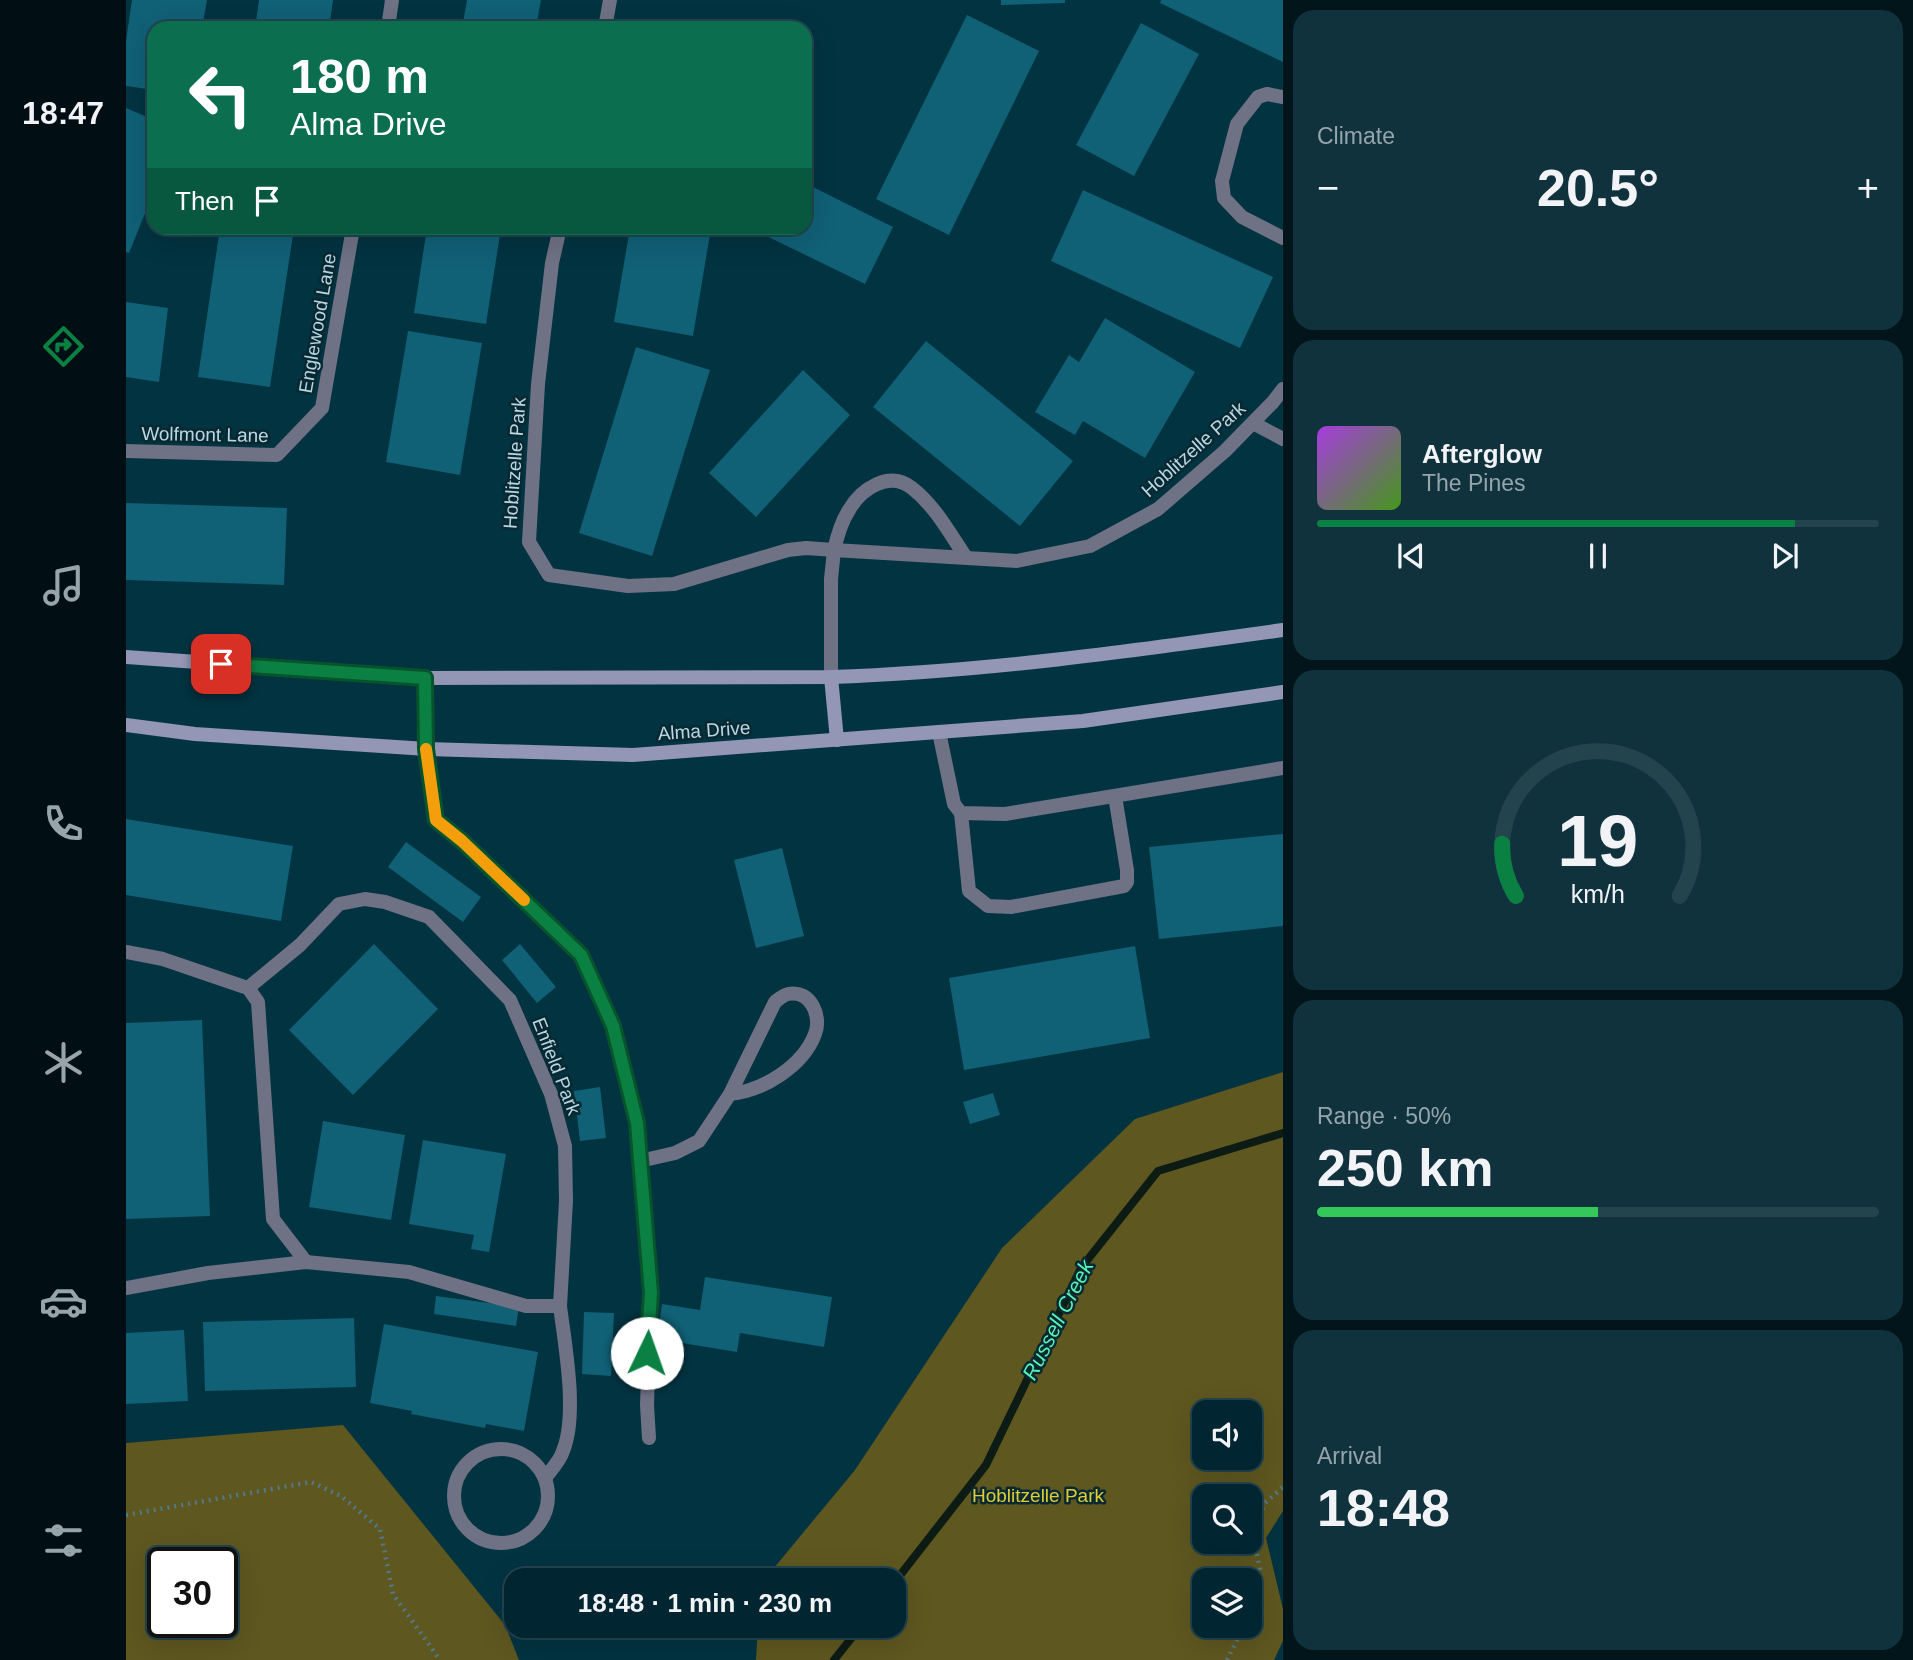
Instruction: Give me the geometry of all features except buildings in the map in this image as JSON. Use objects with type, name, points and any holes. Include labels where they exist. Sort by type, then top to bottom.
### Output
[{"type":"main road","points":[[126,657],[425,678],[831,677],[885,675],[1096,656],[1283,630]]},
{"type":"main road","points":[[831,677],[837,740]]},
{"type":"main road","name":"Alma Drive","points":[[126,725],[195,734],[426,749],[633,755],[1083,721],[1283,692]]},
{"type":"street","points":[[389,21],[393,0]]},
{"type":"street","points":[[606,21],[610,0]]},
{"type":"street","points":[[1283,97],[1267,94],[1258,97],[1237,124],[1222,181],[1224,198],[1242,217],[1283,238]]},
{"type":"street","name":"Englewood Lane","points":[[310,421],[322,408],[352,235]]},
{"type":"street","name":"Hoblitzelle Park","points":[[558,235],[552,263],[538,384],[529,542],[549,575],[628,586],[674,584],[788,550],[806,548],[1017,561],[1090,546],[1158,509],[1252,423],[1283,389]]},
{"type":"street","name":"Wolfmont Lane","points":[[126,452],[277,456],[310,421]]},
{"type":"street","points":[[1252,423],[1283,439]]},
{"type":"street","points":[[831,677],[831,579],[834,551],[849,509],[863,492],[877,483],[894,480],[909,485],[941,519],[965,556]]},
{"type":"street","points":[[425,678],[426,749],[436,820],[462,841],[581,955],[613,1026],[637,1123],[651,1293],[646,1405],[649,1438]]},
{"type":"street","points":[[939,732],[954,804],[961,813],[968,891],[988,906],[1011,908],[1124,886],[1127,882],[1127,870],[1115,796]]},
{"type":"street","points":[[961,813],[1005,814],[1283,768]]},
{"type":"street","name":"Enfield Park","points":[[248,988],[300,945],[339,904],[365,899],[385,902],[429,916],[510,1000],[551,1094],[565,1146],[566,1201],[560,1306],[570,1402],[563,1452],[545,1478]]},
{"type":"street","points":[[126,952],[163,959],[248,988],[258,1002],[274,1219],[306,1262]]},
{"type":"street","points":[[640,1161],[674,1153],[699,1141],[730,1094],[775,1002],[786,994],[797,993],[810,1000],[817,1014],[816,1032],[807,1049],[787,1070],[750,1092],[730,1094]]},
{"type":"street","points":[[126,1288],[208,1273],[306,1262],[409,1272],[526,1306],[560,1306]]},
{"type":"street","points":[[502,1448],[520,1452],[535,1462],[545,1478],[549,1496],[545,1514],[534,1530],[518,1540],[500,1543],[482,1539],[467,1528],[457,1513],[454,1495],[457,1476],[468,1461],[484,1451],[502,1448]]},
{"type":"path","points":[[126,1515],[311,1482],[341,1496],[380,1529],[393,1594],[440,1660]]},
{"type":"path","points":[[1260,1568],[1253,1536],[1265,1503],[1283,1487]]},
{"type":"path","points":[[1227,1660],[1238,1638]]},
{"type":"green space","name":"Hoblitzelle Park","points":[[1283,1072],[1283,1511],[1266,1538],[1283,1609],[1283,1641],[1274,1660],[756,1660],[757,1638],[906,1638],[906,1568],[774,1568],[855,1470],[1002,1248],[1135,1119]]},
{"type":"green space","points":[[343,1425],[504,1624],[504,1638],[510,1638],[519,1660],[126,1660],[126,1443]]},
{"type":"waterway","name":"Russell Creek","points":[[906,1568],[986,1465],[1081,1268],[1158,1171],[1283,1133]]},
{"type":"waterway","name":"Russell Creek","points":[[834,1660],[851,1638]]},
{"type":"slow traffic","points":[[426,749],[436,820],[524,900]]},
{"type":"route","points":[[221,664],[425,678],[426,749],[436,820],[462,841],[581,955],[613,1026],[637,1123],[651,1293],[647,1353]]}]
